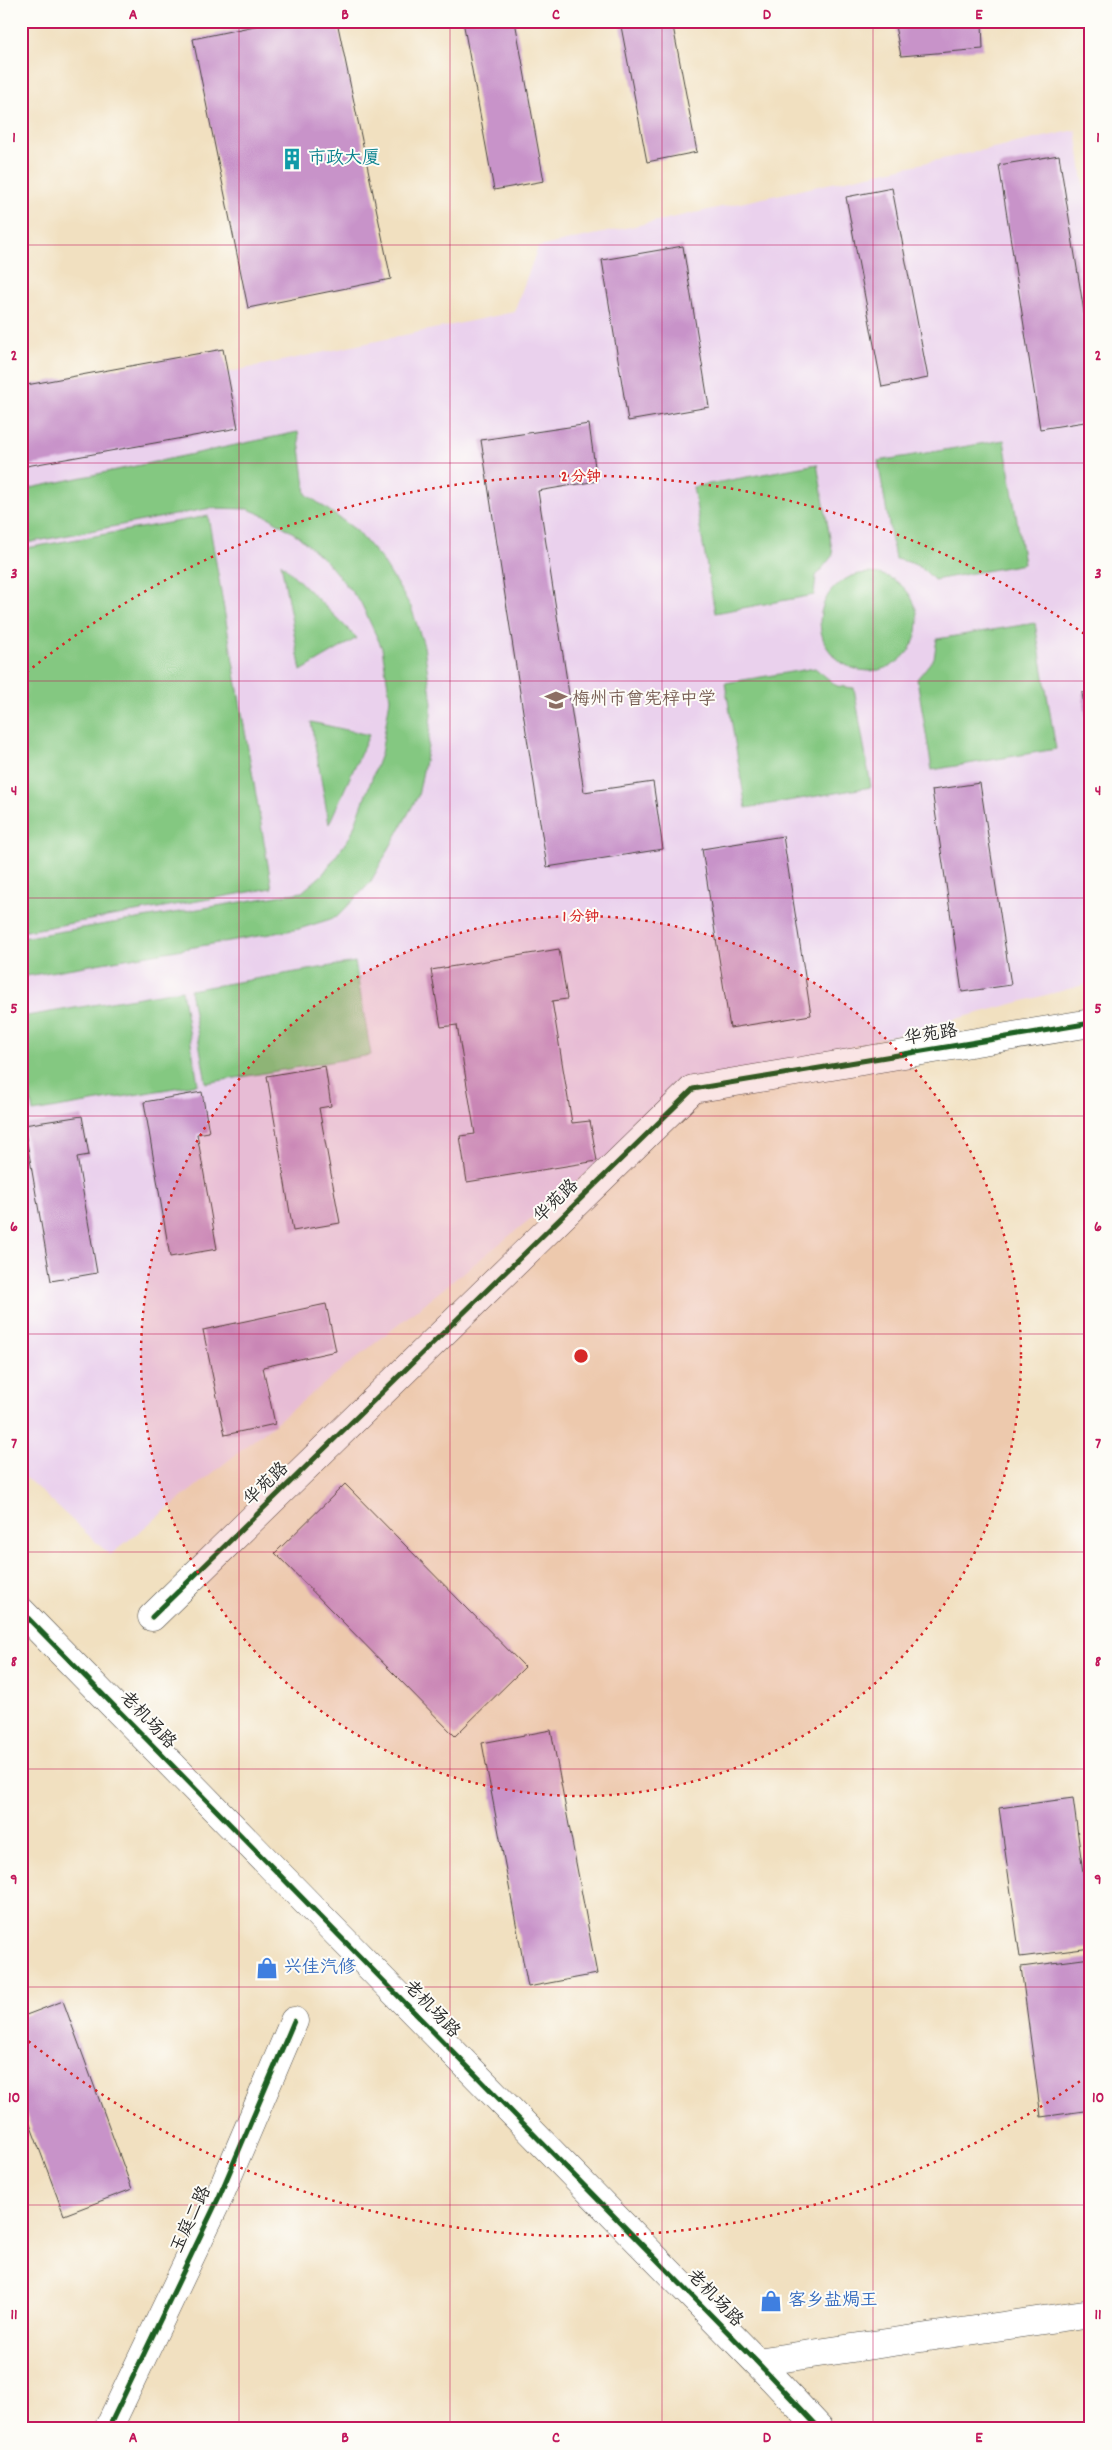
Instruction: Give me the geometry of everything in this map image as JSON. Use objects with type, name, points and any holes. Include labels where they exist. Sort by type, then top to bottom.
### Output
[{"type":"street","name":"华苑路","points":[[152,1617],[693,1089],[1091,1023]]},
{"type":"street","name":"老机场路","points":[[21,1611],[758,2362],[820,2429]]},
{"type":"street","name":"玉庭二路","points":[[108,2429],[219,2197],[294,2021]]},
{"type":"street","points":[[758,2362],[1091,2313]]},
{"type":"shaded area","name":"梅州市曾宪梓中学","points":[[1076,130],[1091,239],[1091,983],[693,1089],[110,1555],[21,1473],[21,416],[514,312],[538,247]]},
{"type":"green space","points":[[298,432],[306,494],[356,530],[382,560],[411,607],[424,646],[432,703],[428,746],[418,796],[370,883],[337,917],[299,929],[21,977],[21,938],[302,892],[323,874],[351,835],[381,754],[390,699],[382,648],[361,603],[327,562],[298,536],[270,518],[248,509],[211,508],[21,544],[21,490]]},
{"type":"green space","points":[[1004,440],[1024,564],[934,580],[916,565],[895,559],[878,461]]},
{"type":"green space","points":[[817,464],[833,555],[816,576],[814,595],[715,613],[693,487]]},
{"type":"green space","points":[[208,516],[272,888],[21,932],[21,549]]},
{"type":"green space","points":[[281,563],[357,638],[301,671]]},
{"type":"green space","points":[[869,573],[888,576],[904,587],[915,603],[918,622],[915,641],[904,657],[888,668],[869,671],[850,668],[834,657],[823,641],[820,622],[823,603],[834,587],[850,576]]},
{"type":"green space","points":[[1035,623],[1056,749],[932,770],[917,679],[934,658],[937,639]]},
{"type":"green space","points":[[815,668],[837,686],[854,688],[871,787],[746,808],[725,683]]},
{"type":"green space","points":[[311,722],[369,735],[329,824]]},
{"type":"green space","points":[[355,962],[371,1055],[206,1083],[190,990]]},
{"type":"green space","points":[[182,990],[198,1084],[33,1112],[21,1046],[21,1017]]},
{"type":"building","name":"市政大厦","points":[[278,21],[337,21],[391,279],[248,308],[193,39]]},
{"type":"building","points":[[463,21],[515,21],[544,181],[494,190]]},
{"type":"building","points":[[620,21],[672,21],[697,152],[647,162]]},
{"type":"building","points":[[894,21],[982,21],[983,49],[901,56]]},
{"type":"building","points":[[1059,155],[1091,356],[1091,421],[1040,429],[999,165]]},
{"type":"building","points":[[892,188],[928,378],[882,387],[846,197]]},
{"type":"building","points":[[683,246],[709,407],[628,421],[602,260]]},
{"type":"building","points":[[223,349],[238,428],[21,467],[21,386]]},
{"type":"building","points":[[589,424],[597,481],[538,491],[584,792],[653,782],[663,849],[547,867],[481,440]]},
{"type":"building","points":[[1091,692],[1091,741],[1090,741],[1082,693]]},
{"type":"building","points":[[980,783],[1011,985],[962,992],[932,790]]},
{"type":"building","points":[[783,836],[811,1015],[730,1028],[702,849]]},
{"type":"building","points":[[559,949],[567,999],[552,1001],[572,1123],[590,1121],[597,1161],[467,1182],[460,1136],[475,1134],[457,1025],[441,1027],[431,970]]},
{"type":"building","points":[[325,1066],[331,1106],[319,1108],[340,1223],[293,1231],[267,1076]]},
{"type":"building","points":[[202,1092],[209,1132],[197,1134],[217,1249],[170,1257],[144,1102]]},
{"type":"building","points":[[82,1116],[89,1155],[77,1157],[97,1273],[51,1281],[24,1125]]},
{"type":"building","points":[[326,1304],[336,1351],[263,1367],[275,1424],[225,1435],[203,1330]]},
{"type":"building","points":[[345,1484],[525,1667],[455,1736],[275,1553]]},
{"type":"building","points":[[551,1730],[597,1974],[528,1987],[482,1743]]},
{"type":"building","points":[[1073,1798],[1091,1932],[1091,1948],[1020,1957],[999,1808]]},
{"type":"building","points":[[1091,1958],[1091,2110],[1041,2117],[1021,1967]]},
{"type":"building","points":[[63,2001],[132,2189],[64,2215],[21,2100],[21,2017]]},
{"type":"cycle path","points":[[152,1617],[693,1089],[1091,1023]]},
{"type":"cycle path","points":[[21,1611],[757,2362],[820,2429]]},
{"type":"cycle path","points":[[108,2429],[219,2197],[294,2021]]},
{"type":"place","name":"市政大厦","points":[[292,159]]},
{"type":"place","name":"梅州市曾宪梓中学","points":[[556,700]]},
{"type":"place","name":"兴佳汽修","points":[[267,1968]]},
{"type":"place","name":"客乡盐焗王","points":[[771,2301]]}]
